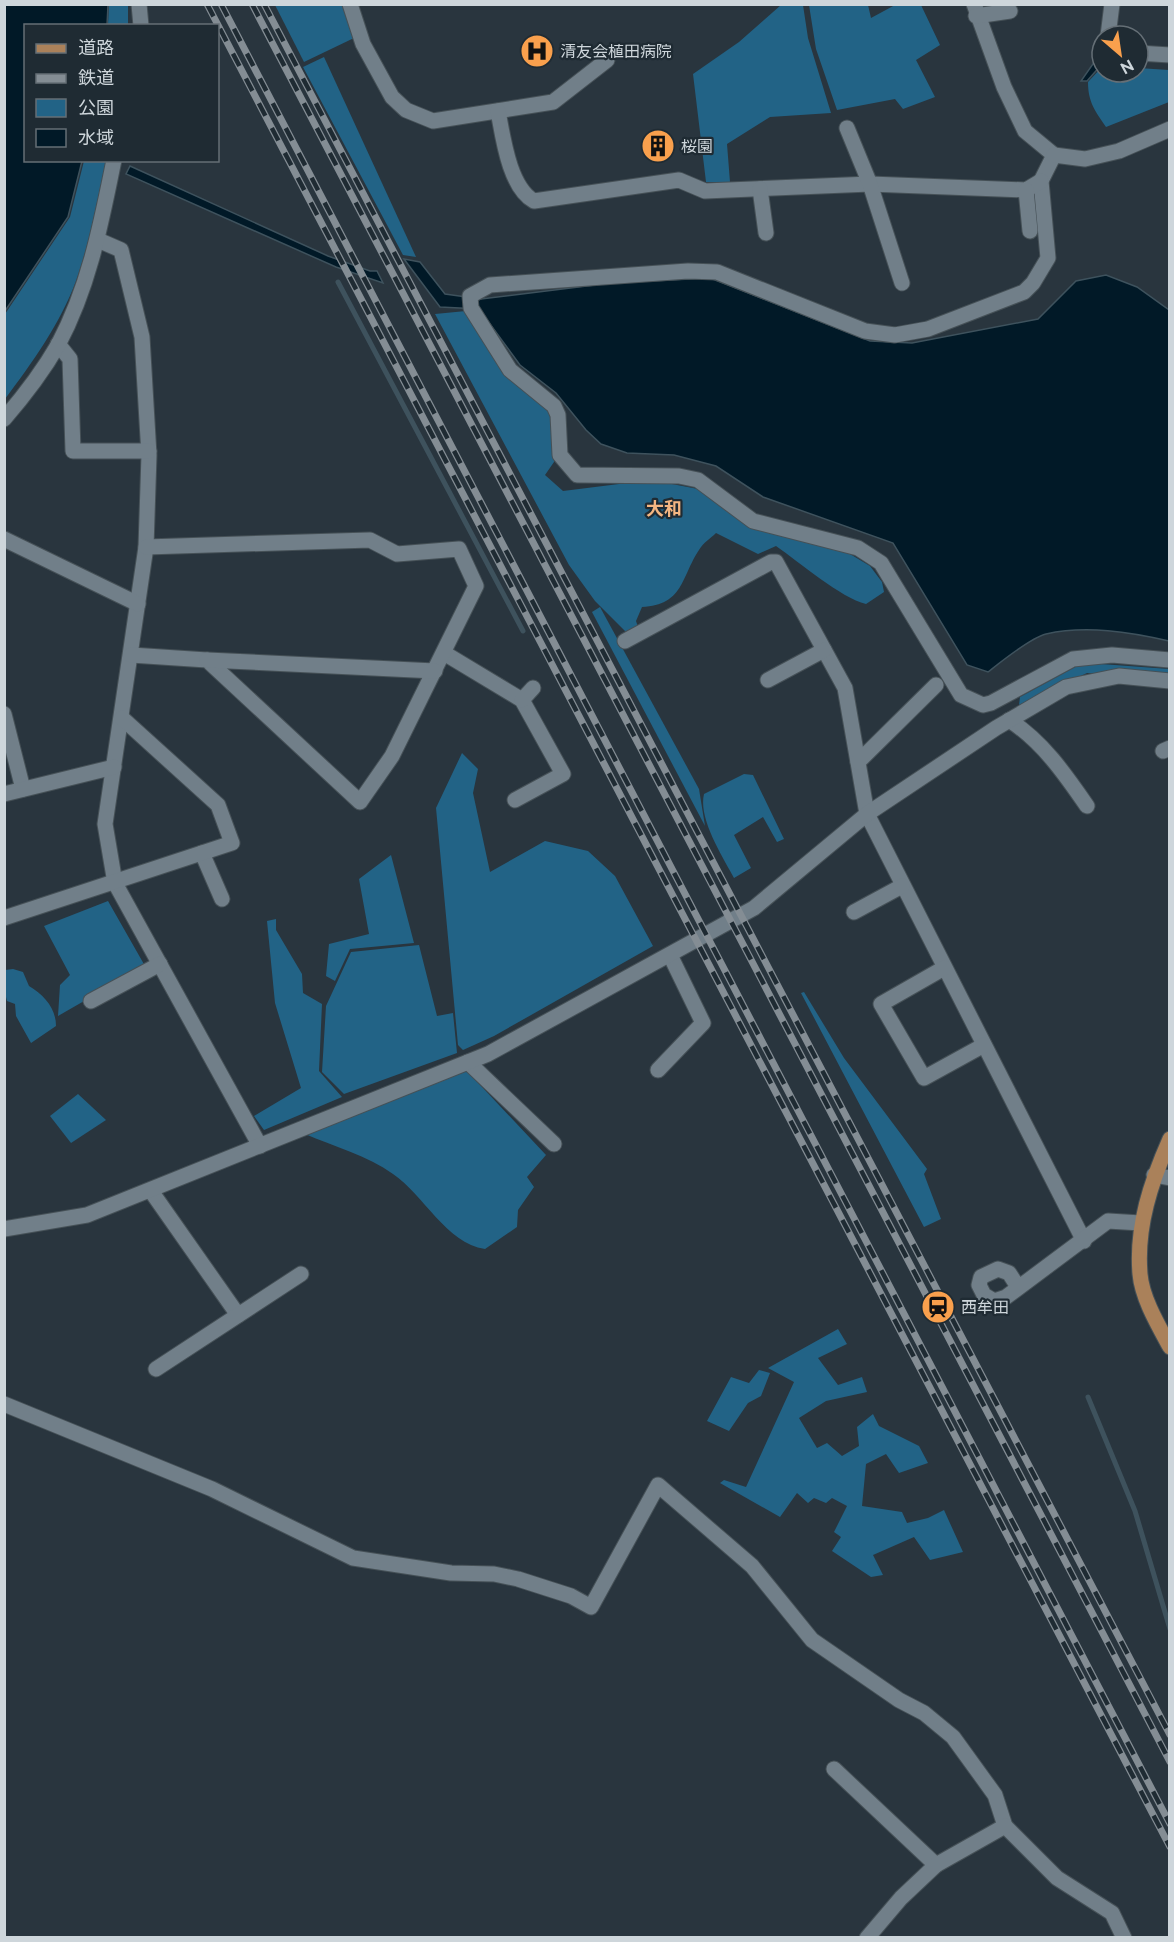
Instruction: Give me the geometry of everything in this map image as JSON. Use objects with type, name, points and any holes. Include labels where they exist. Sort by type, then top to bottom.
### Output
[{"type":"main road","points":[[1170,1139],[1154,1175],[1141,1223],[1140,1275],[1156,1322],[1170,1347]]},
{"type":"street","points":[[139,4],[141,24]]},
{"type":"street","points":[[350,4],[363,44],[384,85],[405,110],[433,121],[553,102],[607,60]]},
{"type":"street","points":[[1110,24],[1112,4]]},
{"type":"street","points":[[1010,11],[975,10],[1004,87],[1025,131],[1054,155],[1085,159],[1119,151],[1170,129]]},
{"type":"street","points":[[1150,54],[1170,55]]},
{"type":"street","points":[[498,111],[509,165],[528,197],[534,201],[678,180],[705,191],[870,184],[1026,190],[1041,180],[1054,155]]},
{"type":"street","points":[[847,128],[870,184],[902,283]]},
{"type":"street","points":[[4,419],[58,344],[83,288],[98,240],[114,162]]},
{"type":"street","points":[[1041,180],[1048,258],[1033,283],[1024,291],[928,329],[907,334],[865,331],[717,272],[687,271],[490,285],[470,296],[471,308],[510,370],[554,406],[558,415],[560,455],[577,475],[680,476],[698,480],[753,521],[858,548],[881,563],[961,695],[983,705],[991,704],[1072,659],[1112,655],[1170,660]]},
{"type":"street","points":[[760,189],[766,233]]},
{"type":"street","points":[[1026,190],[1030,231]]},
{"type":"street","points":[[98,240],[121,250],[142,337],[149,451],[146,547],[105,824],[115,883],[260,1146]]},
{"type":"street","points":[[58,344],[70,359],[73,451],[149,451]]},
{"type":"street","points":[[4,539],[138,603]]},
{"type":"street","points":[[146,547],[370,540],[397,554],[459,549],[476,586],[392,756],[360,802],[207,660]]},
{"type":"street","points":[[625,641],[771,562],[776,562],[845,688],[867,814],[1084,1241]]},
{"type":"street","points":[[768,680],[824,650]]},
{"type":"street","points":[[444,653],[522,700],[562,774],[515,800]]},
{"type":"street","points":[[131,655],[435,671]]},
{"type":"street","points":[[4,1229],[87,1215],[468,1062],[754,908],[867,814],[1009,720],[1066,687],[1119,676],[1170,681]]},
{"type":"street","points":[[858,762],[936,685]]},
{"type":"street","points":[[522,700],[533,687]]},
{"type":"street","points":[[4,714],[23,789]]},
{"type":"street","points":[[4,918],[232,843],[218,805],[122,718]]},
{"type":"street","points":[[1009,720],[1029,733],[1069,780],[1087,806]]},
{"type":"street","points":[[4,794],[114,767]]},
{"type":"street","points":[[202,853],[222,899]]},
{"type":"street","points":[[854,912],[902,886]]},
{"type":"street","points":[[658,1070],[703,1023],[670,955]]},
{"type":"street","points":[[91,1001],[160,964]]},
{"type":"street","points":[[944,968],[880,1004],[924,1078],[984,1045]]},
{"type":"street","points":[[468,1062],[554,1144]]},
{"type":"street","points":[[1154,1175],[1170,1178]]},
{"type":"street","points":[[151,1191],[238,1315]]},
{"type":"street","points":[[1018,1287],[1084,1241],[1108,1221],[1141,1223]]},
{"type":"street","points":[[156,1369],[301,1274]]},
{"type":"street","points":[[4,1404],[212,1489],[352,1558],[451,1573],[494,1574],[518,1579],[571,1596],[591,1608],[658,1485],[752,1566],[812,1640],[899,1700],[924,1713],[953,1737],[995,1795],[1005,1826],[1057,1878],[1112,1913],[1124,1938]]},
{"type":"street","points":[[834,1769],[936,1865]]},
{"type":"street","points":[[867,1938],[901,1898],[936,1865],[1005,1826]]},
{"type":"green space","points":[[109,5],[128,5],[128,24],[108,24]]},
{"type":"green space","points":[[275,5],[347,5],[354,38],[304,62]]},
{"type":"green space","points":[[781,5],[803,5],[808,38],[831,113],[770,117],[727,144],[730,182],[706,182],[693,74],[739,42]]},
{"type":"green space","points":[[809,5],[868,5],[871,18],[895,5],[921,5],[940,45],[916,60],[935,97],[903,109],[895,99],[837,110],[816,49]]},
{"type":"green space","points":[[324,57],[416,257],[403,255],[303,67]]},
{"type":"green space","points":[[1150,69],[1169,70],[1169,102],[1106,127],[1093,106],[1088,82],[1090,80],[1090,84],[1150,84]]},
{"type":"green space","points":[[84,162],[106,162],[93,221],[76,281],[54,328],[5,399],[5,314],[70,217]]},
{"type":"green space","points":[[466,311],[553,415],[554,462],[545,475],[563,491],[651,480],[698,489],[730,508],[845,551],[870,566],[882,582],[884,592],[866,604],[845,595],[776,546],[758,554],[716,533],[701,547],[674,595],[656,605],[642,607],[636,621],[638,627],[627,633],[595,601],[569,565],[435,314]]},
{"type":"green space","points":[[600,607],[699,789],[705,826],[592,612]]},
{"type":"green space","points":[[1101,664],[1169,669],[1169,677],[1087,673],[1019,705],[1020,697],[1077,666]]},
{"type":"green space","points":[[462,753],[478,769],[473,793],[490,872],[545,841],[588,851],[615,876],[653,946],[494,1036],[463,1050],[458,1045],[436,808]]},
{"type":"green space","points":[[744,774],[753,775],[784,839],[777,842],[763,817],[734,835],[751,868],[734,878],[708,826],[703,804],[704,794]]},
{"type":"green space","points":[[391,855],[414,943],[350,949],[335,981],[326,976],[329,944],[369,934],[359,879]]},
{"type":"green space","points":[[108,901],[145,966],[58,1016],[60,985],[70,975],[44,926]]},
{"type":"green space","points":[[276,919],[276,930],[302,974],[303,993],[322,1004],[319,1071],[342,1097],[264,1130],[254,1116],[301,1088],[275,1003],[267,921]]},
{"type":"green space","points":[[419,945],[437,1016],[453,1013],[457,1053],[344,1094],[322,1072],[326,1006],[351,952]]},
{"type":"green space","points":[[13,969],[23,972],[29,986],[40,994],[54,1013],[56,1026],[31,1043],[16,1016],[15,1004],[7,1001],[5,993],[5,970]]},
{"type":"green space","points":[[804,992],[844,1058],[927,1169],[924,1174],[941,1219],[924,1227],[801,993]]},
{"type":"green space","points":[[467,1071],[546,1155],[527,1177],[534,1187],[518,1210],[517,1227],[485,1249],[459,1238],[393,1174],[362,1157],[305,1134]]},
{"type":"green space","points":[[78,1094],[106,1120],[71,1143],[50,1116]]},
{"type":"green space","points":[[838,1329],[847,1344],[818,1358],[838,1385],[862,1377],[867,1392],[826,1401],[799,1418],[817,1448],[827,1443],[842,1456],[859,1446],[857,1427],[873,1414],[879,1426],[919,1446],[928,1463],[899,1473],[886,1454],[866,1464],[862,1506],[902,1512],[907,1523],[928,1518],[944,1510],[963,1552],[930,1560],[914,1537],[873,1555],[883,1575],[871,1577],[832,1551],[841,1537],[834,1532],[847,1506],[832,1498],[826,1503],[814,1498],[808,1503],[797,1493],[780,1517],[720,1483],[724,1480],[746,1487],[794,1382],[768,1368]]},
{"type":"green space","points":[[759,1370],[770,1373],[761,1396],[748,1403],[729,1431],[707,1421],[731,1377],[749,1383]]},
{"type":"water","points":[[5,4],[108,5],[107,24],[24,24],[24,162],[82,162],[68,217],[5,311]]},
{"type":"water","points":[[1090,68],[1090,78],[1087,81],[1081,81]]},
{"type":"water","points":[[130,166],[328,256],[370,271],[377,271],[383,283],[336,267],[126,174]]},
{"type":"water","points":[[404,259],[420,262],[445,294],[481,299],[611,283],[710,278],[870,341],[912,343],[1038,319],[1076,281],[1106,275],[1137,287],[1169,310],[1169,641],[1108,631],[1061,631],[1039,636],[1016,650],[988,672],[967,665],[893,543],[763,497],[716,466],[674,455],[627,453],[601,444],[586,430],[556,393],[520,365],[479,309],[440,307]]},
{"type":"waterway","points":[[338,282],[523,631]]},
{"type":"waterway","points":[[1088,1397],[1135,1511],[1170,1629]]},
{"type":"railway","points":[[207,4],[217,24]]},
{"type":"railway","points":[[221,4],[1170,1824]]},
{"type":"railway","points":[[252,4],[1170,1762]]},
{"type":"railway","points":[[264,4],[1170,1735]]},
{"type":"railway","points":[[219,27],[1170,1847]]},
{"type":"place","name":"清友会植田病院","points":[[537,51]]},
{"type":"place","name":"桜園","points":[[658,146]]},
{"type":"place","name":"西牟田","points":[[938,1307]]},
{"type":"district","name":"大和","points":[[664,509]]}]
